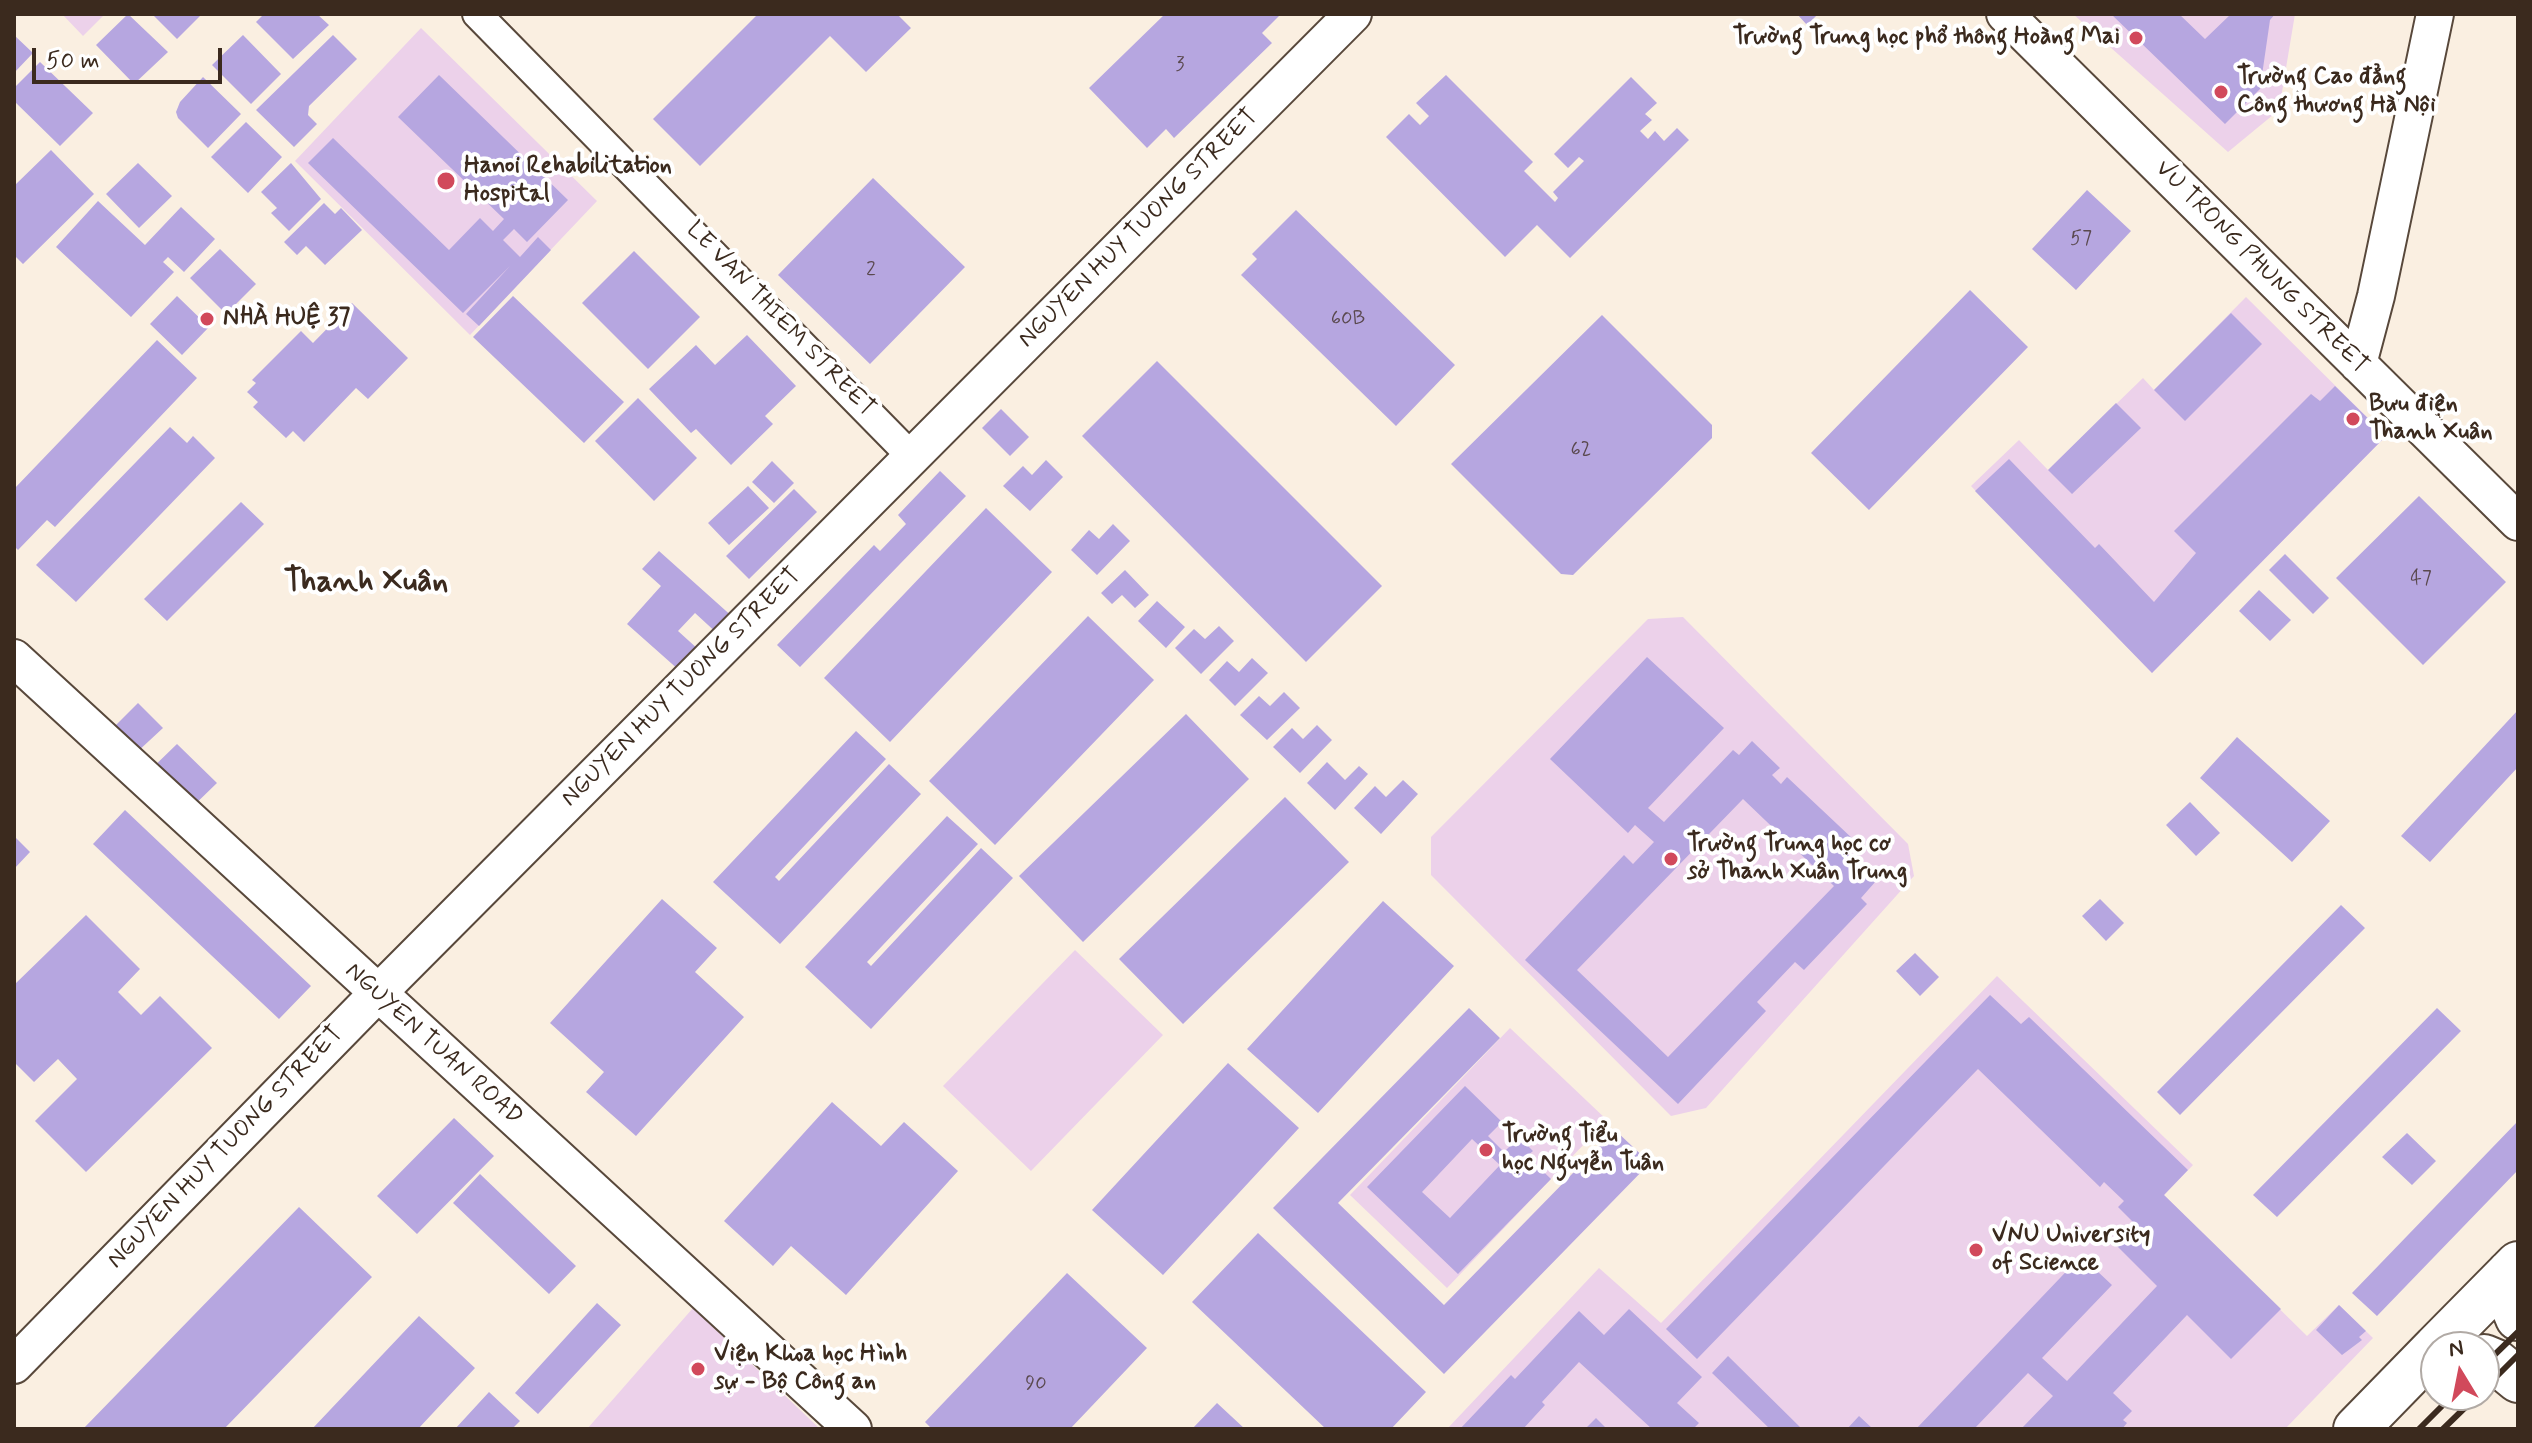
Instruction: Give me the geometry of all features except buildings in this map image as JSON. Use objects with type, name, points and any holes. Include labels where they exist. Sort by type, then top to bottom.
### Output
[{"type":"main road","points":[[2513,1269],[2511,1301],[2518,1318]]},
{"type":"main road","points":[[2454,1331],[2513,1269]]},
{"type":"main road","points":[[2500,1365],[2518,1380]]},
{"type":"main road","points":[[2356,1429],[2420,1366]]},
{"type":"street","name":"LE VAN THIEM STREET","points":[[477,14],[912,457]]},
{"type":"street","name":"NGUYEN HUY TUONG STREET","points":[[14,1365],[377,994],[1353,14]]},
{"type":"street","name":"VU TRONG PHUNG STREET","points":[[2005,14],[2518,522]]},
{"type":"street","points":[[2358,364],[2376,296],[2435,14]]},
{"type":"street","name":"NGUYEN TUAN ROAD","points":[[14,658],[853,1429]]},
{"type":"shaded area","points":[[62,14],[105,14],[83,36]]},
{"type":"shaded area","name":"Trường Cao đẳng Công thương Hà Nội","points":[[2073,14],[2295,14],[2279,110],[2228,152]]},
{"type":"shaded area","name":"Hanoi Rehabilitation Hospital","points":[[421,28],[597,201],[470,335],[295,161]]},
{"type":"shaded area","points":[[2246,297],[2386,436],[2152,673],[1971,486],[2019,440],[2048,470],[2143,378],[2154,390]]},
{"type":"shaded area","name":"Trường Trung học cơ sở Thanh Xuân Trung","points":[[1683,617],[1908,844],[1914,876],[1706,1108],[1671,1116],[1431,875],[1431,837],[1648,619]]},
{"type":"shaded area","points":[[1075,950],[1163,1035],[1031,1171],[943,1086]]},
{"type":"shaded area","name":"VNU University of Science","points":[[1997,976],[2193,1165],[2164,1195],[2307,1336],[2339,1305],[2373,1338],[2285,1429],[1447,1429],[1599,1268],[1661,1323]]},
{"type":"shaded area","name":"Trường Tiểu học Nguyễn Tuân","points":[[1510,1028],[1607,1120],[1447,1288],[1350,1195]]},
{"type":"shaded area","name":"Viện Khoa học Hình sự - Bộ Công an","points":[[693,1308],[820,1429],[587,1429]]},
{"type":"railway","points":[[2500,1349],[2518,1332]]},
{"type":"railway","points":[[2500,1373],[2518,1355]]},
{"type":"railway","points":[[2419,1429],[2437,1411]]},
{"type":"railway","points":[[2443,1429],[2462,1411]]},
{"type":"place","name":"Trường Trung học phổ thông Hoàng Mai","points":[[2136,38]]},
{"type":"place","name":"Trường Cao đẳng Công thương Hà Nội","points":[[2221,92]]},
{"type":"place","name":"Hanoi Rehabilitation Hospital","points":[[446,181]]},
{"type":"place","name":"NHÀ HUỆ 37","points":[[207,319]]},
{"type":"place","name":"Bưu điện Thanh Xuân","points":[[2353,419]]},
{"type":"place","name":"Trường Trung học cơ sở Thanh Xuân Trung","points":[[1671,859]]},
{"type":"place","name":"Trường Tiểu học Nguyễn Tuân","points":[[1486,1150]]},
{"type":"place","name":"VNU University of Science","points":[[1976,1250]]},
{"type":"place","name":"Viện Khoa học Hình sự - Bộ Công an","points":[[698,1369]]},
{"type":"district","name":"Thanh Xuân","points":[[366,583]]}]
